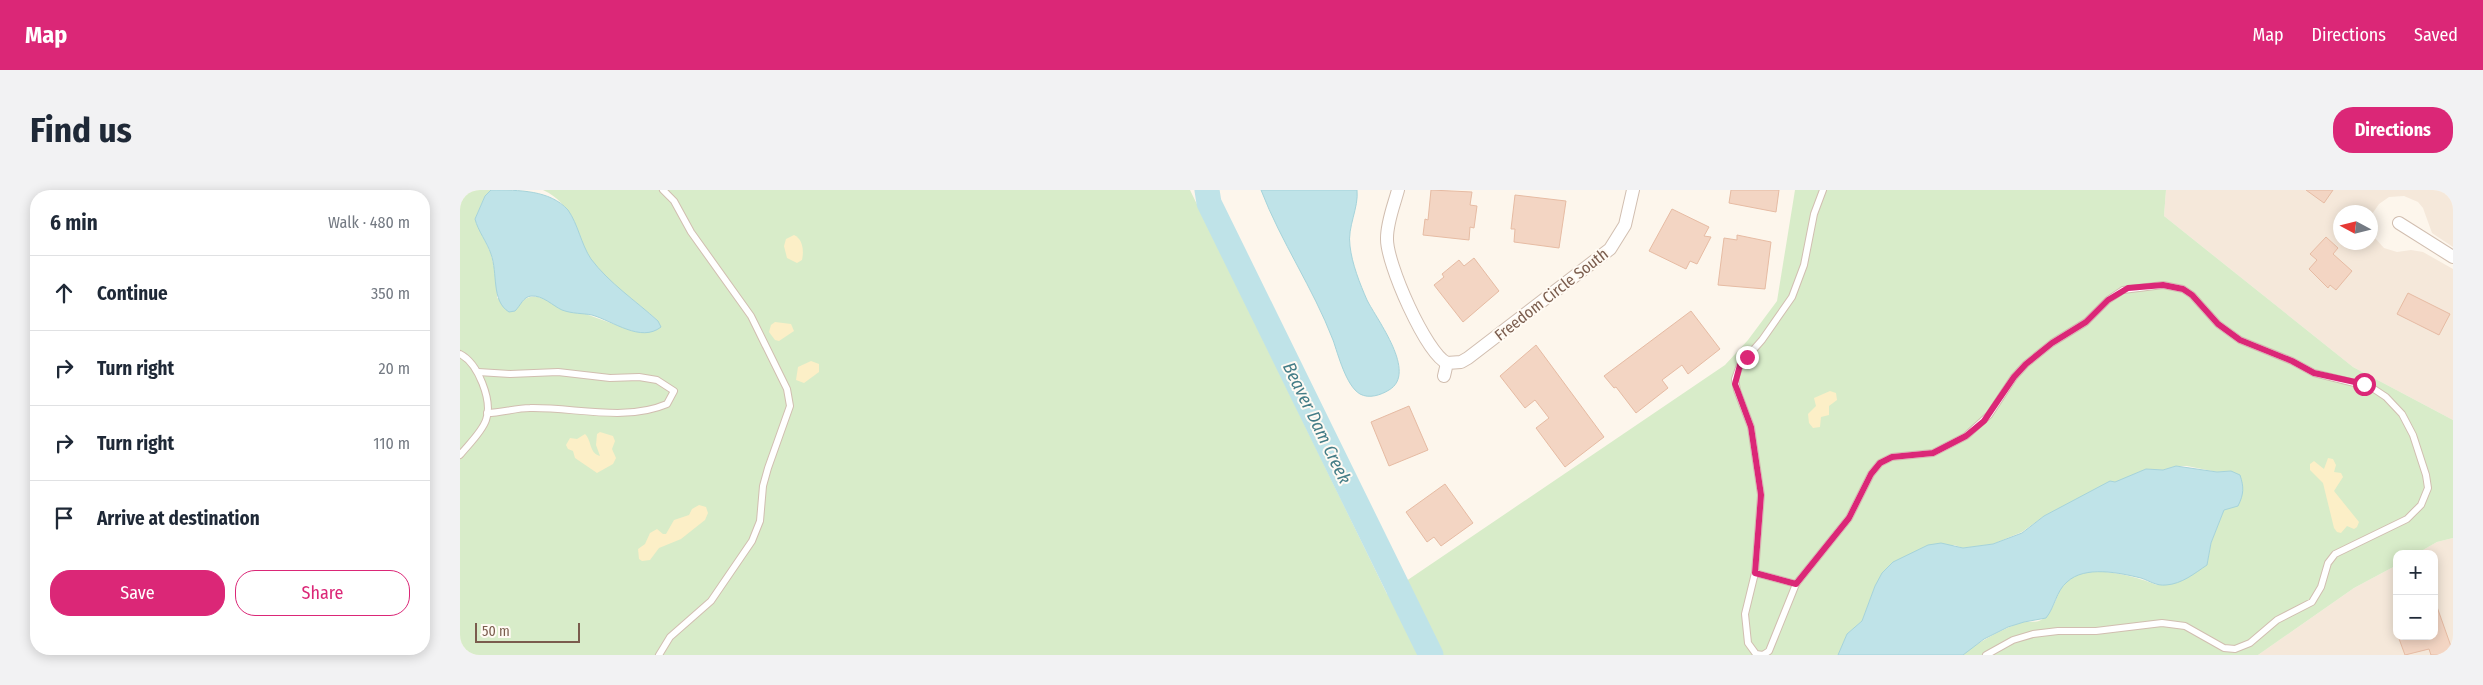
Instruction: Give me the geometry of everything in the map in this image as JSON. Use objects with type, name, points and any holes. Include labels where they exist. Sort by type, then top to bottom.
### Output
[{"type":"street","points":[[1398,190],[1387,238],[1390,261],[1430,347],[1441,360],[1447,363],[1444,376]]},
{"type":"street","name":"Freedom Circle South","points":[[1447,363],[1458,362],[1468,358],[1610,249],[1625,225],[1633,190]]},
{"type":"street","points":[[2398,223],[2453,257]]},
{"type":"lane","points":[[659,655],[670,638],[711,601],[752,541],[760,522],[762,486],[790,406],[787,389],[747,310],[691,232],[674,201],[663,190]]},
{"type":"lane","points":[[1823,190],[1814,214],[1804,265],[1792,298],[1762,340],[1740,365],[1735,380],[1751,427],[1761,495],[1755,573],[1746,602],[1745,624],[1750,649],[1759,655],[1767,654],[1773,644],[1796,584],[1849,518],[1871,474],[1880,463],[1892,457],[1933,453],[1966,436],[1984,421],[2014,377],[2026,364],[2052,343],[2086,322],[2108,300],[2128,288],[2163,285],[2183,289],[2192,295],[2218,324],[2240,340],[2292,361],[2314,373],[2371,387],[2386,397],[2402,414],[2413,435],[2426,476],[2426,495],[2415,513],[2400,523],[2335,554],[2328,563],[2321,587],[2312,602],[2277,620],[2250,643],[2236,649],[2224,648],[2185,626],[2162,623],[2096,631],[2058,630],[2033,634],[2013,640],[1986,655]]},
{"type":"lane","points":[[460,354],[470,361],[478,372],[488,405],[488,413],[482,427],[460,455]]},
{"type":"lane","points":[[478,372],[510,374],[558,372],[610,378],[638,377],[657,380],[674,391],[667,404],[650,410],[631,412],[528,408],[488,413]]},
{"type":"lane","points":[[1755,573],[1796,584]]},
{"type":"shaded area","points":[[2166,190],[2453,190],[2453,247],[2432,233],[2423,208],[2418,202],[2404,196],[2389,197],[2378,205],[2333,205],[2333,250],[2378,250],[2378,241],[2384,248],[2397,252],[2411,250],[2423,252],[2453,269],[2453,420],[2353,367],[2164,216]]},
{"type":"shaded area","points":[[2453,538],[2453,655],[2258,655],[2354,588],[2393,567],[2393,640],[2438,640],[2438,550],[2423,550],[2437,542]]},
{"type":"green space","points":[[460,190],[491,190],[485,196],[475,219],[491,254],[497,280],[497,298],[519,306],[527,298],[538,297],[636,332],[658,321],[613,284],[597,267],[584,248],[567,211],[554,196],[543,190],[1190,190],[1387,594],[1725,365],[1748,340],[1777,301],[1795,190],[2166,190],[2164,216],[2353,367],[2453,420],[2453,538],[2437,542],[2423,550],[2393,550],[2393,567],[2354,588],[2258,655],[1963,655],[1982,641],[2009,627],[2023,622],[2039,621],[2046,617],[2053,607],[2062,586],[2074,576],[2097,572],[2110,573],[2136,578],[2157,585],[2207,565],[2211,543],[2224,510],[2231,471],[2217,472],[2187,466],[2176,466],[2163,470],[2146,469],[2044,516],[2022,532],[1993,544],[1963,548],[1954,545],[1875,586],[1862,621],[1847,634],[1838,655],[460,655]]},
{"type":"sand","points":[[794,235],[801,242],[803,249],[802,260],[797,263],[787,258],[784,246],[786,239]]},
{"type":"sand","points":[[775,322],[791,324],[794,331],[779,341],[775,340],[769,332],[771,325]]},
{"type":"sand","points":[[811,361],[819,364],[819,372],[804,383],[796,380],[798,367]]},
{"type":"sand","points":[[1830,391],[1836,393],[1837,400],[1829,406],[1829,415],[1821,417],[1820,427],[1813,428],[1809,423],[1808,414],[1816,406],[1814,398]]},
{"type":"sand","points":[[600,432],[613,436],[615,441],[612,449],[616,458],[613,464],[597,473],[575,458],[573,451],[568,449],[566,445],[570,438],[577,439],[585,434],[592,450],[600,456],[596,445],[597,434]]},
{"type":"sand","points":[[2328,458],[2333,459],[2336,465],[2334,472],[2341,473],[2343,477],[2334,491],[2359,522],[2354,529],[2347,526],[2341,533],[2337,532],[2334,528],[2323,483],[2310,470],[2310,464],[2314,461],[2324,469]]},
{"type":"sand","points":[[699,505],[706,507],[708,513],[705,520],[681,539],[659,548],[650,560],[642,561],[639,559],[638,549],[645,544],[650,533],[657,529],[666,534],[674,520],[689,515],[692,509]]},
{"type":"water","points":[[491,190],[533,192],[561,203],[568,210],[591,259],[598,268],[658,321],[661,327],[645,333],[636,332],[592,315],[562,310],[535,296],[526,298],[515,311],[509,312],[503,307],[497,294],[491,254],[475,219],[485,196]]},
{"type":"water","points":[[1261,190],[1357,190],[1350,232],[1351,253],[1367,300],[1393,346],[1397,359],[1399,372],[1397,382],[1389,390],[1379,395],[1367,396],[1360,394],[1351,384],[1343,369],[1325,321]]},
{"type":"water","points":[[2176,466],[2217,472],[2231,471],[2240,475],[2243,487],[2238,506],[2224,510],[2211,543],[2207,565],[2188,578],[2177,583],[2162,585],[2123,574],[2103,572],[2093,572],[2074,577],[2063,586],[2046,618],[2008,627],[1984,639],[1963,655],[1838,655],[1847,634],[1862,621],[1882,573],[1893,562],[1928,545],[1941,543],[1963,548],[1993,544],[2022,533],[2044,516],[2110,481],[2115,482],[2146,469],[2163,470]]},
{"type":"building","points":[[1431,190],[1472,192],[1470,205],[1477,206],[1474,228],[1470,227],[1469,240],[1423,235],[1425,219],[1428,220]]},
{"type":"building","points":[[1731,190],[1779,190],[1776,212],[1729,203]]},
{"type":"building","points":[[2306,190],[2333,190],[2324,203]]},
{"type":"building","points":[[1515,195],[1566,201],[1559,248],[1514,242],[1515,229],[1511,229]]},
{"type":"building","points":[[1672,209],[1709,227],[1704,236],[1711,237],[1697,264],[1690,261],[1686,269],[1649,251]]},
{"type":"building","points":[[1737,235],[1771,242],[1765,289],[1718,285],[1724,238],[1737,240]]},
{"type":"building","points":[[2326,237],[2333,243],[2333,250],[2336,250],[2333,254],[2352,271],[2336,290],[2330,285],[2328,288],[2309,269],[2317,260],[2310,254]]},
{"type":"building","points":[[1474,258],[1499,291],[1463,322],[1434,285],[1444,277],[1442,274],[1459,260],[1464,266]]},
{"type":"building","points":[[2408,293],[2450,314],[2439,335],[2397,314]]},
{"type":"building","points":[[1691,311],[1720,349],[1688,374],[1682,365],[1662,380],[1668,388],[1636,413],[1616,387],[1614,388],[1604,376]]},
{"type":"building","points":[[1536,345],[1604,437],[1565,467],[1536,428],[1549,418],[1535,400],[1525,408],[1500,376]]},
{"type":"building","points":[[1409,406],[1428,450],[1389,466],[1371,422]]},
{"type":"building","points":[[1445,484],[1473,523],[1441,546],[1434,537],[1427,542],[1406,512]]},
{"type":"building","points":[[2438,610],[2453,652],[2444,655],[2431,655],[2429,649],[2405,655],[2399,640],[2438,640]]},
{"type":"waterway","name":"Beaver Dam Creek","points":[[1207,190],[1209,203],[1431,655]]},
{"type":"route","points":[[1747,357],[1740,365],[1735,384],[1748,414],[1759,476],[1761,512],[1755,573],[1796,584],[1849,518],[1865,484],[1880,463],[1892,457],[1919,456],[1933,453],[1954,444],[1972,432],[1984,421],[2014,377],[2026,364],[2052,343],[2086,322],[2108,300],[2128,288],[2171,285],[2183,289],[2198,301],[2218,324],[2240,340],[2292,361],[2321,376],[2364,384]]}]
